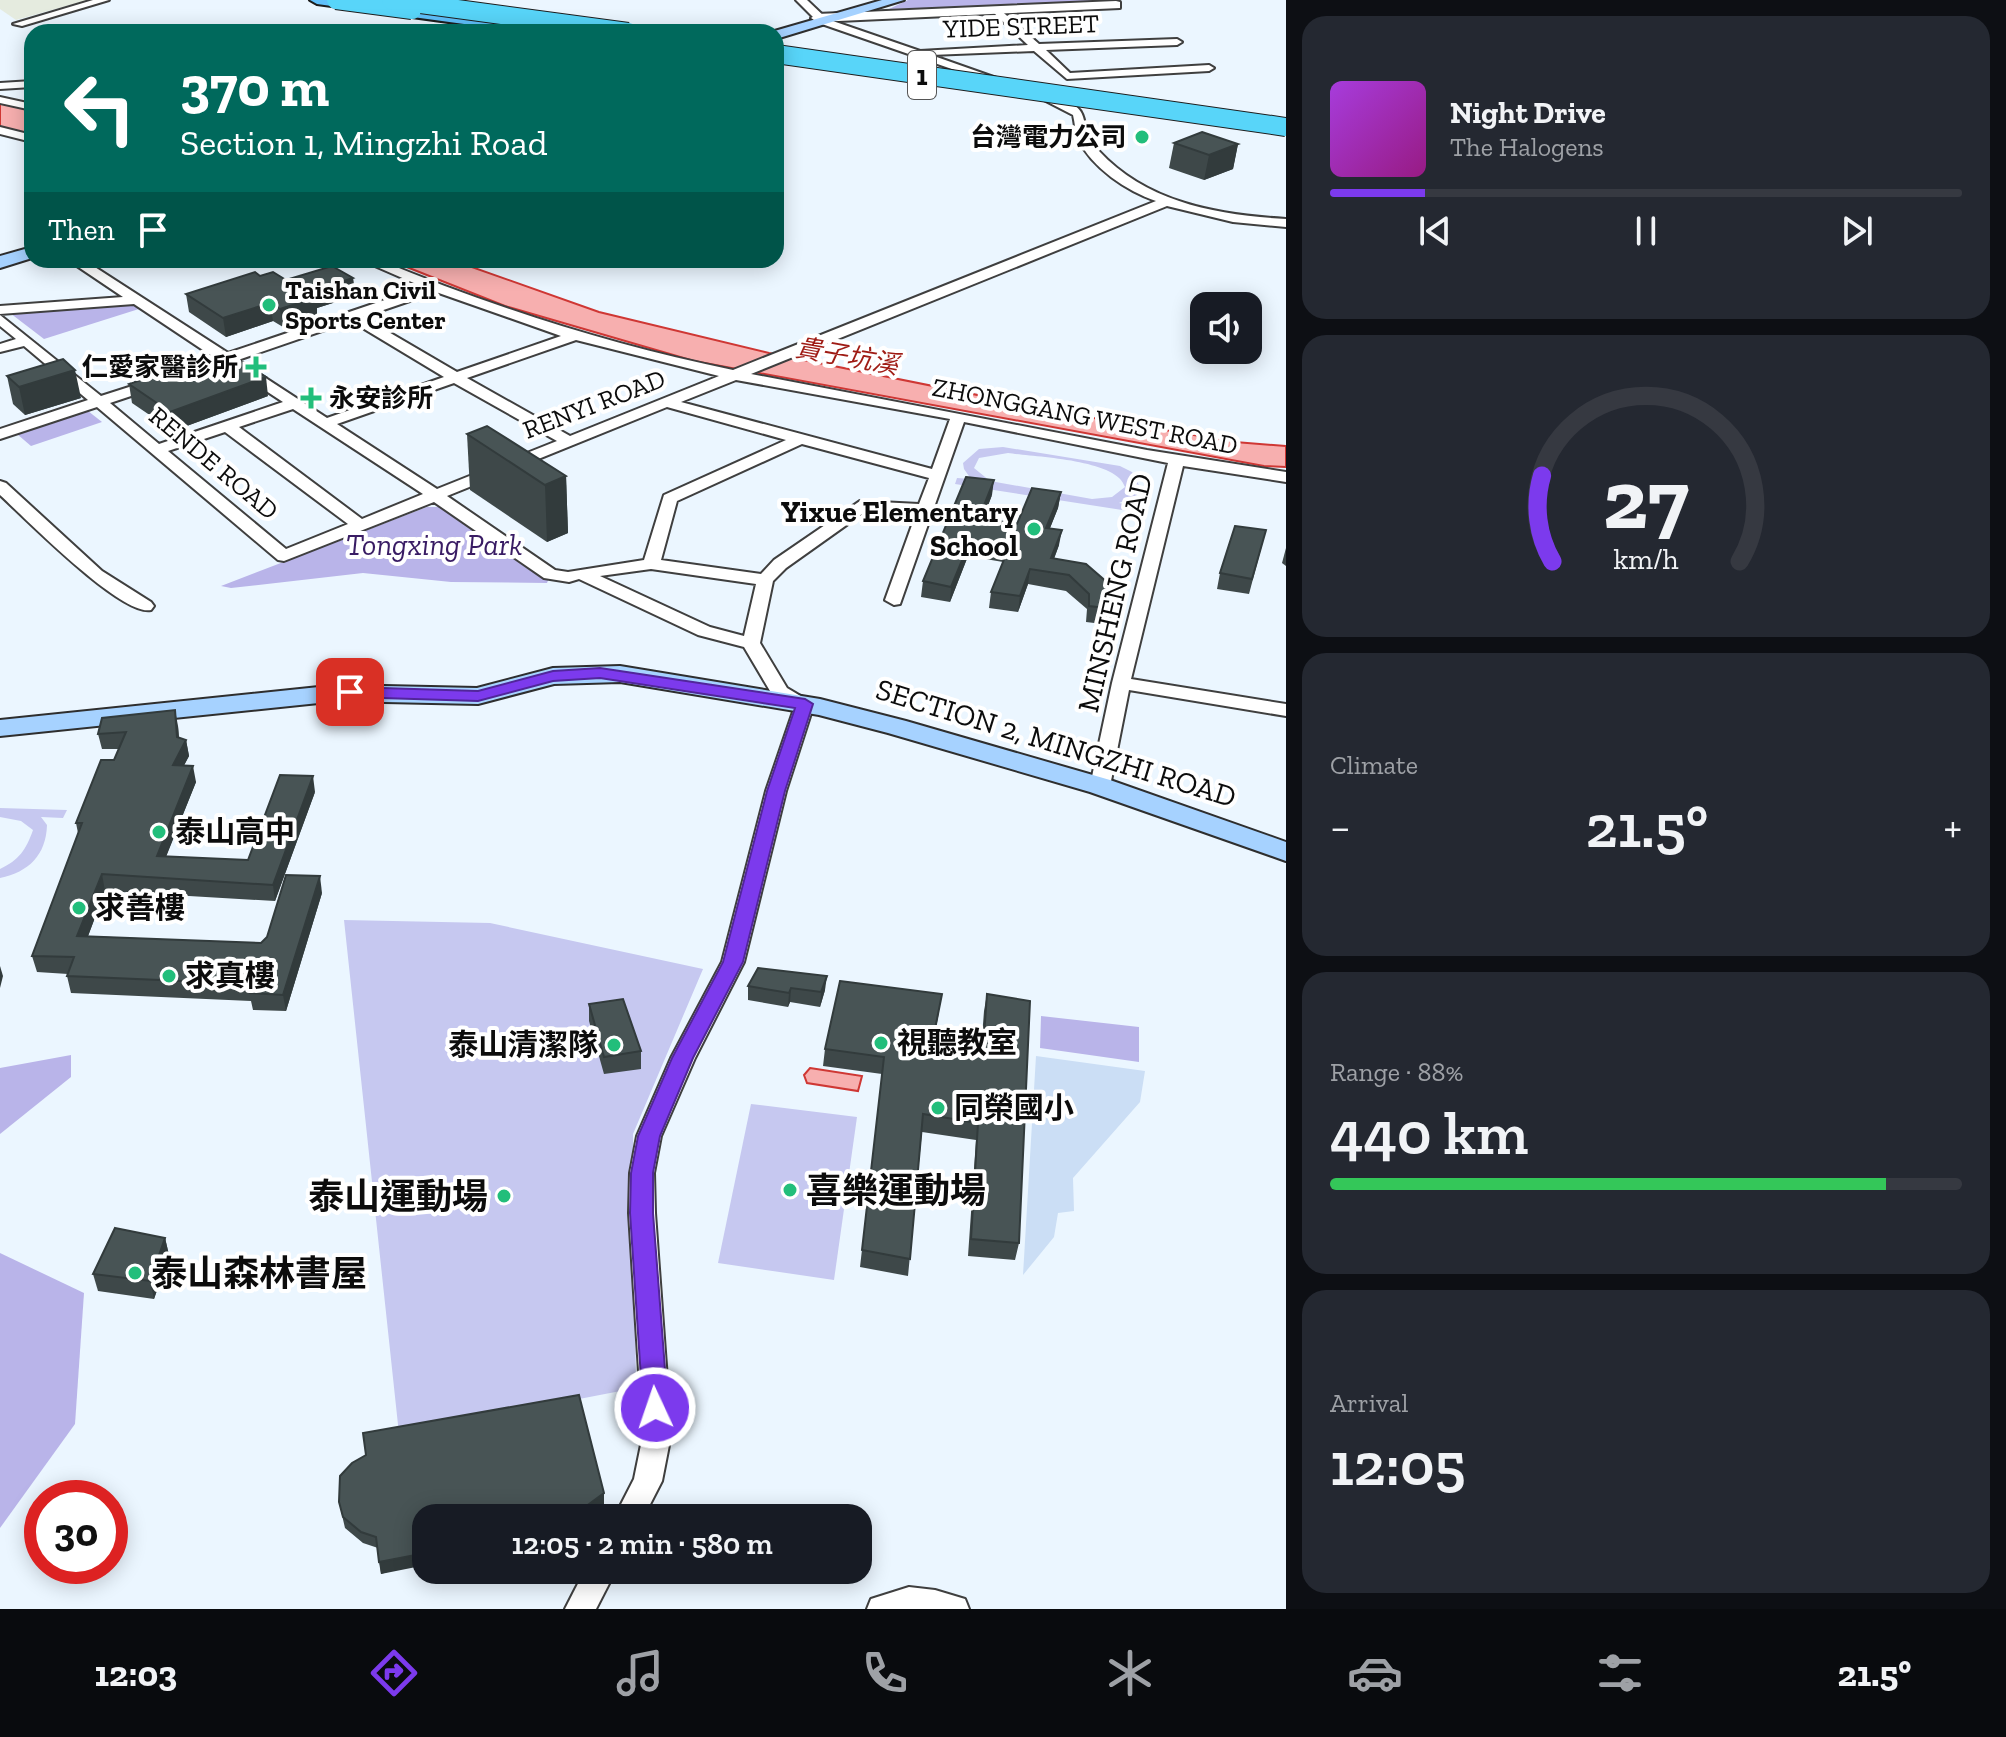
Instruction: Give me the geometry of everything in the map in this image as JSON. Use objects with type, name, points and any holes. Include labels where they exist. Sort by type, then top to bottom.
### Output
[{"type":"highway","points":[[336,0],[512,24]]},
{"type":"highway","points":[[362,0],[524,24]]},
{"type":"highway","points":[[403,3],[566,24]]},
{"type":"highway","name":"1","points":[[784,58],[1286,127]]},
{"type":"main road","points":[[317,0],[430,2],[585,24]]},
{"type":"main road","points":[[362,0],[403,3],[527,24]]},
{"type":"main road","points":[[784,32],[822,18],[892,1]]},
{"type":"main road","points":[[892,1],[886,10],[909,14]]},
{"type":"main road","name":"1","points":[[784,58],[1061,98]]},
{"type":"main road","name":"1","points":[[876,71],[1004,84],[1286,127]]},
{"type":"main road","points":[[0,262],[24,254]]},
{"type":"main road","name":"SECTION 2, MINGZHI ROAD","points":[[0,728],[338,693],[478,696],[536,679],[584,673],[634,676],[805,704],[911,731],[1100,786],[1286,852]]},
{"type":"street","points":[[801,0],[822,18],[914,53],[1004,84],[1061,98],[1078,112],[1085,142],[1115,175],[1132,187],[1168,201],[1238,219],[1286,223]]},
{"type":"street","points":[[18,24],[103,1]]},
{"type":"street","points":[[822,18],[1119,7]]},
{"type":"street","points":[[822,18],[998,12],[1064,74],[1075,77],[1209,68]]},
{"type":"street","name":"YIDE STREET","points":[[914,53],[1177,42]]},
{"type":"street","points":[[0,86],[24,84]]},
{"type":"street","points":[[0,100],[24,105]]},
{"type":"street","points":[[2,130],[24,124]]},
{"type":"street","points":[[2,130],[24,137]]},
{"type":"street","name":"RENYI ROAD","points":[[284,556],[1168,201]]},
{"type":"street","points":[[88,268],[229,358],[550,574],[569,577],[651,564],[765,580]]},
{"type":"street","name":"ZHONGGANG WEST ROAD","points":[[390,268],[577,335],[741,375],[1176,461],[1286,477]]},
{"type":"street","points":[[201,368],[441,286]]},
{"type":"street","points":[[0,310],[139,300]]},
{"type":"street","points":[[352,316],[570,442]]},
{"type":"street","name":"RENDE ROAD","points":[[0,319],[284,556]]},
{"type":"street","points":[[326,423],[577,335]]},
{"type":"street","points":[[0,348],[25,341]]},
{"type":"street","points":[[0,434],[173,378]]},
{"type":"street","points":[[157,450],[296,403]]},
{"type":"street","points":[[668,403],[939,476]]},
{"type":"street","points":[[894,600],[958,417]]},
{"type":"street","points":[[227,426],[360,525]]},
{"type":"street","points":[[651,564],[670,498],[802,438]]},
{"type":"street","name":"MINSHENG ROAD","points":[[1100,786],[1121,683],[1176,461]]},
{"type":"street","points":[[0,486],[96,575],[145,606]]},
{"type":"street","points":[[636,1504],[648,1481],[657,1435],[642,1213],[642,1173],[649,1136],[683,1058],[733,962],[776,791],[805,704],[780,692],[751,643],[765,580],[780,564],[866,504],[927,510]]},
{"type":"street","points":[[580,573],[704,631],[751,643]]},
{"type":"street","points":[[1121,683],[1286,710]]},
{"type":"street","points":[[580,1609],[593,1584]]},
{"type":"street","points":[[882,1609],[894,1604],[925,1600],[954,1609]]},
{"type":"shaded area","points":[[0,0],[88,0],[16,20],[0,9]]},
{"type":"shaded area","points":[[0,103],[24,108],[24,133],[0,127]]},
{"type":"shaded area","points":[[409,268],[475,268],[599,312],[769,353],[1082,416],[1235,442],[1286,446],[1286,467],[1264,466],[694,361],[505,306]]},
{"type":"shaded area","points":[[1003,447],[1120,466],[1132,472],[1140,487],[1137,495],[1119,503],[1136,506],[1135,512],[955,484],[957,478],[971,479],[963,463],[979,449]],"holes":[[[1008,453],[1091,465],[1107,470],[1119,478],[1125,487],[1112,497],[1092,499],[990,481],[974,468],[979,458]]]},
{"type":"shaded area","points":[[0,808],[67,810],[63,818],[41,817],[47,825],[39,853],[27,867],[0,878],[0,869],[21,854],[33,830],[21,821],[0,817]]},
{"type":"shaded area","name":"泰山運動場","points":[[344,920],[490,923],[703,969],[633,1134],[636,1388],[399,1434]]},
{"type":"shaded area","points":[[1036,1056],[1145,1071],[1140,1102],[1073,1178],[1074,1211],[1058,1213],[1054,1237],[1023,1275]]},
{"type":"shaded area","points":[[810,1068],[862,1076],[858,1091],[807,1083],[804,1075]]},
{"type":"shaded area","name":"喜樂運動場","points":[[751,1104],[857,1117],[834,1280],[718,1263]]},
{"type":"green space","points":[[908,0],[1113,0],[1117,3],[889,9]]},
{"type":"green space","points":[[134,303],[142,308],[44,339],[10,313]]},
{"type":"green space","points":[[88,411],[102,422],[31,446],[17,434]]},
{"type":"green space","name":"Tongxing Park","points":[[427,507],[442,507],[549,578],[547,583],[451,582],[363,573],[231,588],[221,586]]},
{"type":"green space","points":[[1041,1016],[1139,1027],[1139,1062],[1040,1048]]},
{"type":"green space","points":[[71,1055],[71,1077],[0,1134],[0,1068]]},
{"type":"green space","points":[[0,1253],[84,1293],[75,1424],[35,1480],[24,1480],[24,1495],[0,1528]]},
{"type":"building","points":[[1202,132],[1238,144],[1209,155],[1174,143]]},
{"type":"building","points":[[325,268],[336,268],[353,278],[307,293],[315,298],[280,309],[270,303],[223,318],[186,294],[255,272],[260,276],[273,272],[286,280]]},
{"type":"building","points":[[224,351],[266,377],[170,412],[129,384]]},
{"type":"building","points":[[63,359],[75,370],[19,387],[7,376]]},
{"type":"building","points":[[487,426],[566,476],[545,485],[467,434]]},
{"type":"building","points":[[966,477],[994,480],[979,518],[1017,524],[1032,488],[1061,492],[1046,528],[1062,530],[1051,558],[1086,564],[1116,590],[1114,609],[1089,606],[1089,594],[1069,575],[1030,569],[1020,596],[991,592],[1009,547],[970,541],[951,587],[923,581]]},
{"type":"building","points":[[1235,526],[1266,530],[1252,579],[1220,573]]},
{"type":"building","points":[[175,710],[177,737],[186,740],[173,765],[193,766],[157,856],[248,860],[280,775],[313,776],[273,885],[102,874],[77,936],[261,943],[267,937],[286,875],[320,876],[283,995],[250,993],[252,984],[67,976],[74,957],[32,956],[82,823],[76,823],[101,760],[114,760],[126,732],[98,734],[102,718]]},
{"type":"building","points":[[758,968],[827,976],[821,992],[791,988],[789,993],[748,986]]},
{"type":"building","points":[[840,981],[942,994],[932,1044],[983,1050],[987,994],[1030,1001],[1019,1243],[971,1239],[978,1123],[923,1114],[910,1259],[862,1250],[884,1057],[825,1049]]},
{"type":"building","points":[[623,999],[641,1051],[604,1057],[589,1004]]},
{"type":"building","points":[[115,1228],[165,1238],[150,1281],[93,1274]]},
{"type":"building","points":[[579,1395],[604,1493],[589,1504],[412,1504],[412,1556],[379,1562],[376,1537],[361,1532],[343,1517],[339,1502],[340,1476],[352,1463],[366,1455],[363,1433]]},
{"type":"railway","points":[[356,0],[534,24]]},
{"type":"railway","points":[[784,58],[1286,128]]},
{"type":"place","name":"台灣電力公司","points":[[1142,137]]},
{"type":"place","name":"Taishan Civil Sports Center","points":[[269,305]]},
{"type":"place","name":"仁愛家醫診所","points":[[256,367]]},
{"type":"place","name":"永安診所","points":[[311,398]]},
{"type":"place","name":"Yixue Elementary School","points":[[1034,529]]},
{"type":"place","name":"泰山高中","points":[[159,832]]},
{"type":"place","name":"求善樓","points":[[79,908]]},
{"type":"place","name":"求真樓","points":[[169,976]]},
{"type":"place","name":"視聽教室","points":[[881,1043]]},
{"type":"place","name":"泰山清潔隊","points":[[614,1045]]},
{"type":"place","name":"同榮國小","points":[[938,1108]]},
{"type":"place","name":"喜樂運動場","points":[[790,1190]]},
{"type":"place","name":"泰山運動場","points":[[504,1196]]},
{"type":"place","name":"泰山森林書屋","points":[[135,1273]]},
{"type":"route","points":[[350,692],[465,697],[491,693],[536,679],[600,673],[805,704],[776,791],[733,962],[683,1058],[649,1136],[642,1173],[642,1213],[655,1408]]},
{"type":"water label","name":"貴子坑溪","points":[[847,356]]}]
